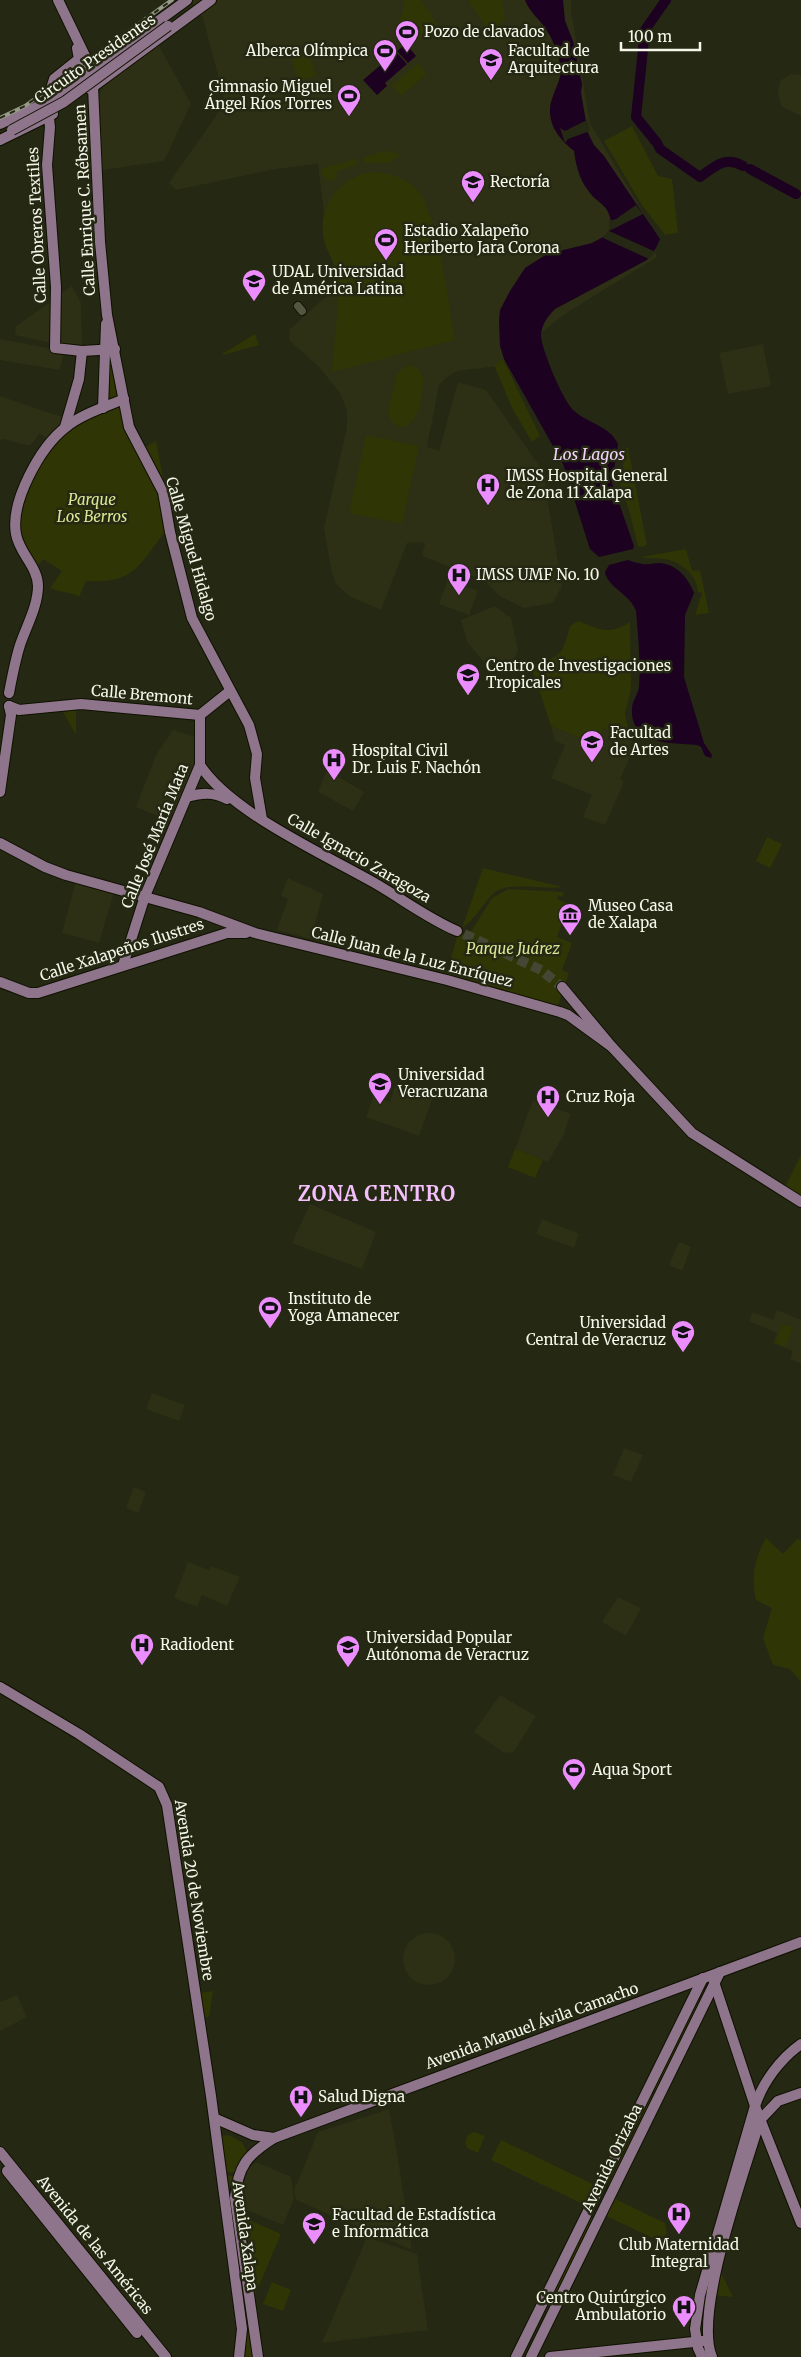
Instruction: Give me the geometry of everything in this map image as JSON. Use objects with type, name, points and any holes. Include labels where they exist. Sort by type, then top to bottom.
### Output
[{"type":"main road","points":[[47,102],[54,79],[80,57],[53,0]]},
{"type":"main road","name":"Calle Enrique C. Rébsamen","points":[[58,0],[88,62],[93,87],[100,242],[107,315],[124,399]]},
{"type":"main road","points":[[5,127],[27,112],[47,102],[90,72],[187,0]]},
{"type":"main road","name":"Circuito Presidentes","points":[[0,134],[5,127],[62,98],[194,0]]},
{"type":"main road","name":"Circuito Presidentes","points":[[5,127],[64,102],[203,0]]},
{"type":"main road","points":[[0,140],[48,117],[156,42],[211,0]]},
{"type":"main road","points":[[147,30],[147,39],[156,42]]},
{"type":"main road","points":[[131,42],[139,45],[139,54]]},
{"type":"main road","points":[[75,82],[86,81],[93,87]]},
{"type":"main road","name":"Calle Obreros Textiles","points":[[47,102],[50,127],[46,166],[56,287],[56,348],[82,350]]},
{"type":"main road","points":[[27,112],[34,112],[38,116],[37,121],[33,125]]},
{"type":"main road","name":"Calle Enrique C. Rébsamen","points":[[103,408],[107,315]]},
{"type":"main road","points":[[9,693],[15,660],[36,601],[38,585],[37,577],[20,547],[15,528],[15,516],[22,490],[40,458],[65,427],[79,379],[82,350],[115,349]]},
{"type":"main road","points":[[65,427],[124,399]]},
{"type":"main road","name":"Calle Miguel Hidalgo","points":[[124,399],[129,427],[162,492],[192,618],[249,725],[255,741],[257,754],[255,778],[262,819]]},
{"type":"main road","points":[[200,716],[230,692]]},
{"type":"main road","name":"Calle Bremont","points":[[4,707],[19,710],[81,704],[200,716]]},
{"type":"main road","points":[[0,792],[11,715],[4,707]]},
{"type":"main road","name":"Calle José María Mata","points":[[123,965],[145,896],[200,765],[200,716]]},
{"type":"main road","name":"Calle Ignacio Zaragoza","points":[[200,765],[216,785],[262,819],[380,886],[440,924],[462,932]]},
{"type":"main road","name":"Calle Ignacio Zaragoza","points":[[186,797],[206,793],[217,794],[246,808]]},
{"type":"main road","points":[[0,843],[45,867],[199,912],[255,933]]},
{"type":"main road","name":"Calle Xalapeños Ilustres","points":[[0,982],[29,993],[38,993],[226,933],[255,933]]},
{"type":"main road","name":"Calle Juan de la Luz Enríquez","points":[[255,933],[447,980],[560,1012],[568,1015],[612,1047]]},
{"type":"main road","points":[[565,989],[612,1047],[692,1133],[801,1202]]},
{"type":"main road","name":"Avenida 20 de Noviembre","points":[[0,1687],[79,1734],[159,1786],[166,1805],[214,2118]]},
{"type":"main road","name":"Avenida Manuel Ávila Camacho","points":[[253,2152],[274,2138],[712,1978],[801,1942]]},
{"type":"main road","points":[[712,1978],[754,2106],[801,2223]]},
{"type":"main road","name":"Avenida Orizaba","points":[[516,2357],[695,1995],[712,1978]]},
{"type":"main road","name":"Avenida Orizaba","points":[[531,2357],[706,2003],[712,1978]]},
{"type":"main road","points":[[695,1995],[702,1997],[706,2003]]},
{"type":"main road","points":[[712,2357],[702,2341],[695,2323],[700,2295],[759,2093],[783,2060],[801,2044]]},
{"type":"main road","points":[[702,2357],[702,2341],[710,2298],[760,2120],[778,2101],[801,2093]]},
{"type":"main road","name":"Avenida 20 de Noviembre","points":[[211,2096],[217,2110],[234,2128]]},
{"type":"main road","points":[[214,2118],[245,2132],[264,2138],[274,2138]]},
{"type":"main road","name":"Avenida Xalapa","points":[[214,2118],[242,2329],[239,2357]]},
{"type":"main road","points":[[217,2140],[222,2134],[234,2128]]},
{"type":"main road","points":[[245,2132],[253,2142],[253,2152]]},
{"type":"main road","name":"Avenida de las Américas","points":[[0,2152],[166,2357]]},
{"type":"main road","name":"Avenida Xalapa","points":[[253,2152],[240,2172],[236,2198],[258,2357]]},
{"type":"main road","name":"Avenida de las Américas","points":[[0,2162],[158,2357]]},
{"type":"main road","points":[[221,2174],[234,2175],[240,2172]]},
{"type":"main road","points":[[550,2357],[702,2341]]},
{"type":"street","points":[[54,79],[75,82]]},
{"type":"street","points":[[4,707],[9,693]]},
{"type":"street","points":[[548,2290],[559,2297]]},
{"type":"shaded area","points":[[191,0],[571,0],[571,11],[590,123],[650,224],[657,257],[568,312],[498,366],[457,371],[447,377],[439,385],[427,447],[439,451],[458,382],[486,390],[543,471],[562,586],[553,603],[524,608],[500,596],[485,581],[422,556],[425,543],[420,542],[407,543],[381,610],[349,596],[336,584],[332,574],[324,528],[347,427],[347,411],[340,393],[319,367],[289,340],[290,329],[335,288],[338,279],[323,233],[324,212],[318,164],[276,169],[176,190],[169,183],[225,103],[203,18]]},
{"type":"shaded area","points":[[158,44],[191,104],[164,161],[96,171],[96,99],[107,81]]},
{"type":"shaded area","points":[[790,74],[801,75],[801,116],[782,107],[778,95],[780,81]]},
{"type":"shaded area","points":[[72,286],[81,303],[82,346],[59,344],[59,294]]},
{"type":"shaded area","points":[[52,301],[51,343],[15,335],[16,326]]},
{"type":"shaded area","points":[[0,339],[64,351],[60,370],[0,360]]},
{"type":"shaded area","points":[[763,344],[771,386],[728,394],[719,353]]},
{"type":"shaded area","points":[[0,396],[65,418],[50,441],[40,433],[30,446],[4,439],[0,440]]},
{"type":"shaded area","name":"IMSS UMF No. 10","points":[[448,579],[478,591],[469,615],[439,604]]},
{"type":"shaded area","points":[[495,606],[511,618],[518,650],[514,660],[488,667],[467,642],[461,620]]},
{"type":"shaded area","name":"Facultad de Artes","points":[[551,726],[595,744],[604,728],[632,740],[630,746],[634,748],[620,779],[624,782],[605,825],[583,817],[592,795],[551,778],[565,745],[555,741]]},
{"type":"shaded area","points":[[173,730],[198,738],[196,762],[176,813],[163,811],[160,817],[136,807],[156,755]]},
{"type":"shaded area","name":"Hospital Civil Dr. Luis F. Nachón","points":[[327,770],[364,792],[353,811],[318,792]]},
{"type":"shaded area","points":[[288,878],[323,894],[311,939],[277,930],[288,899],[281,896]]},
{"type":"shaded area","points":[[76,881],[114,892],[99,943],[62,933]]},
{"type":"shaded area","points":[[395,1086],[433,1097],[419,1136],[366,1117],[374,1095],[390,1102]]},
{"type":"shaded area","points":[[533,1100],[571,1114],[563,1136],[548,1162],[515,1149]]},
{"type":"shaded area","points":[[310,1204],[376,1232],[362,1269],[292,1243]]},
{"type":"shaded area","points":[[542,1219],[579,1234],[574,1248],[536,1234]]},
{"type":"shaded area","points":[[679,1242],[691,1247],[682,1271],[669,1265]]},
{"type":"shaded area","points":[[777,1310],[801,1320],[801,1364],[790,1359],[793,1351],[773,1343],[777,1333],[749,1321],[753,1312],[773,1320]]},
{"type":"shaded area","points":[[152,1393],[185,1405],[179,1421],[146,1409]]},
{"type":"shaded area","points":[[624,1448],[643,1455],[631,1482],[613,1475]]},
{"type":"shaded area","points":[[134,1487],[146,1492],[138,1513],[126,1508]]},
{"type":"shaded area","points":[[188,1562],[209,1570],[211,1566],[240,1577],[227,1606],[202,1595],[197,1607],[174,1598]]},
{"type":"shaded area","points":[[618,1597],[641,1608],[626,1636],[602,1622]]},
{"type":"shaded area","points":[[500,1695],[536,1716],[513,1753],[503,1752],[474,1732]]},
{"type":"shaded area","points":[[424,1933],[434,1933],[443,1937],[451,1945],[455,1959],[451,1973],[443,1981],[434,1985],[424,1985],[415,1981],[407,1973],[403,1964],[403,1954],[407,1945],[415,1937]]},
{"type":"shaded area","points":[[17,1995],[27,2017],[0,2031],[0,2002]]},
{"type":"shaded area","points":[[389,2109],[412,2250],[296,2200],[294,2191],[318,2132]]},
{"type":"shaded area","points":[[256,2162],[291,2177],[294,2199],[283,2225],[242,2208],[242,2190],[248,2170]]},
{"type":"shaded area","points":[[367,2237],[417,2254],[428,2330],[322,2343]]},
{"type":"green space","points":[[404,0],[421,0],[437,24],[418,40],[398,22],[403,12]]},
{"type":"green space","points":[[471,0],[502,0],[505,21],[489,31],[469,2]]},
{"type":"green space","points":[[307,46],[316,76],[298,81],[290,51]]},
{"type":"green space","points":[[418,63],[427,74],[401,96],[392,85]]},
{"type":"green space","points":[[632,126],[658,176],[672,179],[678,233],[665,235],[642,205],[604,141]]},
{"type":"green space","points":[[384,151],[398,153],[399,156],[389,163],[364,163],[362,158]]},
{"type":"green space","points":[[356,159],[357,165],[337,171],[336,179],[330,181],[321,175],[323,168]]},
{"type":"green space","name":"Estadio Xalapeño Heriberto Jara Corona","points":[[370,172],[389,174],[408,182],[418,191],[425,203],[442,262],[455,340],[332,372],[338,280],[335,266],[325,244],[323,219],[331,198],[339,189],[348,181]]},
{"type":"green space","points":[[255,334],[259,345],[222,354]]},
{"type":"green space","points":[[111,358],[121,397],[106,405],[109,359]]},
{"type":"green space","points":[[503,359],[540,436],[532,442],[513,410],[494,365]]},
{"type":"green space","points":[[407,365],[418,368],[424,379],[415,416],[406,426],[399,427],[390,420],[388,411],[397,373]]},
{"type":"green space","name":"Parque Los Berros","points":[[121,405],[160,492],[165,532],[141,563],[125,576],[102,581],[86,581],[79,597],[57,591],[50,588],[62,571],[43,559],[35,569],[16,533],[27,480],[67,432],[104,411]]},
{"type":"green space","points":[[366,435],[419,446],[402,524],[349,513]]},
{"type":"green space","points":[[156,441],[165,488],[144,448]]},
{"type":"green space","points":[[628,447],[647,545],[642,547],[638,546],[629,510],[620,485],[626,448]]},
{"type":"green space","points":[[686,549],[692,571],[700,570],[709,613],[695,615],[702,593],[698,592],[694,579],[686,569],[668,560],[641,557]]},
{"type":"green space","points":[[578,621],[604,630],[615,629],[630,622],[631,690],[625,713],[628,729],[625,737],[604,728],[595,744],[551,726],[531,666],[549,660],[559,654],[570,626]]},
{"type":"green space","points":[[76,710],[76,735],[63,712]]},
{"type":"green space","points":[[767,837],[782,844],[770,868],[756,861]]},
{"type":"green space","points":[[483,868],[563,887],[508,887],[500,889],[490,897],[462,928]]},
{"type":"green space","name":"Parque Juárez","points":[[508,889],[564,892],[562,897],[558,895],[557,899],[569,904],[557,937],[572,943],[562,970],[569,973],[557,1008],[446,976],[457,937],[472,930],[492,898]]},
{"type":"green space","points":[[515,1149],[543,1160],[535,1178],[508,1167]]},
{"type":"green space","points":[[801,1155],[801,1196],[785,1187]]},
{"type":"green space","points":[[783,1324],[793,1328],[785,1347],[775,1343]]},
{"type":"green space","points":[[766,1538],[783,1554],[798,1538],[801,1542],[801,1682],[790,1669],[773,1665],[763,1638],[772,1608],[756,1600],[754,1576],[756,1561]]},
{"type":"green space","points":[[213,1991],[209,2017],[202,2017],[199,1993]]},
{"type":"green space","points":[[697,1999],[703,2003],[658,2093],[652,2089]]},
{"type":"green space","points":[[650,2094],[656,2097],[612,2187],[605,2184]]},
{"type":"green space","points":[[474,2132],[485,2136],[478,2153],[467,2148],[465,2142],[468,2135]]},
{"type":"green space","points":[[228,2135],[242,2142],[248,2154],[236,2171],[231,2173],[224,2170],[219,2141],[222,2136]]},
{"type":"green space","points":[[501,2140],[597,2186],[587,2206],[491,2160]]},
{"type":"green space","points":[[223,2176],[237,2176],[254,2357],[243,2357]]},
{"type":"green space","points":[[611,2197],[665,2223],[667,2233],[661,2242],[602,2214]]},
{"type":"green space","points":[[588,2216],[593,2219],[558,2293],[552,2289]]},
{"type":"green space","points":[[245,2218],[281,2234],[255,2295]]},
{"type":"green space","points":[[721,2273],[733,2297],[714,2295]]},
{"type":"green space","points":[[272,2282],[291,2290],[283,2311],[263,2304]]},
{"type":"water","name":"Los Lagos","points":[[525,0],[563,0],[565,21],[573,41],[582,84],[581,93],[588,133],[594,145],[604,156],[660,239],[647,260],[555,309],[549,315],[541,332],[542,343],[549,363],[569,405],[573,410],[610,433],[618,444],[612,483],[634,546],[633,549],[599,557],[590,549],[563,464],[504,359],[500,346],[500,310],[525,268],[547,254],[592,243],[605,236],[612,228],[609,213],[591,195],[582,180],[574,151],[562,140],[553,127],[550,112],[551,104],[561,67],[555,46],[549,34]]},
{"type":"water","name":"Pozo de clavados","points":[[406,44],[416,56],[408,63],[397,51]]},
{"type":"water","name":"Alberca Olímpica","points":[[396,52],[407,64],[385,83],[387,86],[377,95],[363,80]]},
{"type":"water","points":[[628,560],[643,564],[659,563],[671,566],[681,572],[694,593],[685,615],[684,677],[704,743],[712,755],[711,758],[705,756],[701,747],[697,745],[676,744],[645,736],[638,730],[633,721],[632,706],[640,679],[636,611],[629,600],[610,582],[605,572],[609,565]]},
{"type":"pier","points":[[587,120],[590,131],[568,139],[565,143],[560,128],[565,131]]},
{"type":"pier","points":[[636,205],[643,214],[609,231],[656,252],[649,259],[603,238],[609,229],[609,221],[616,219]]},
{"type":"waterway","points":[[666,0],[645,30],[636,117],[660,149],[700,177],[715,166],[726,162],[737,163],[743,166]]},
{"type":"waterway","points":[[750,169],[796,194]]},
{"type":"tunnel","points":[[464,934],[541,970],[562,987]]},
{"type":"railway","points":[[0,118],[25,106],[172,0]]},
{"type":"place","name":"Pozo de clavados","points":[[407,53]]},
{"type":"place","name":"Alberca Olímpica","points":[[385,72]]},
{"type":"place","name":"Facultad de Arquitectura","points":[[491,81]]},
{"type":"place","name":"Gimnasio Miguel Ángel Ríos Torres","points":[[349,117]]},
{"type":"place","name":"Rectoría","points":[[473,203]]},
{"type":"place","name":"Estadio Xalapeño Heriberto Jara Corona","points":[[386,261]]},
{"type":"place","name":"UDAL Universidad de América Latina","points":[[254,302]]},
{"type":"place","name":"IMSS Hospital General de Zona 11 Xalapa","points":[[488,506]]},
{"type":"place","name":"IMSS UMF No. 10","points":[[459,596]]},
{"type":"place","name":"Centro de Investigaciones Tropicales","points":[[468,696]]},
{"type":"place","name":"Facultad de Artes","points":[[592,763]]},
{"type":"place","name":"Hospital Civil Dr. Luis F. Nachón","points":[[334,781]]},
{"type":"place","name":"Museo Casa de Xalapa","points":[[570,936]]},
{"type":"place","name":"Universidad Veracruzana","points":[[380,1105]]},
{"type":"place","name":"Cruz Roja","points":[[548,1118]]},
{"type":"place","name":"Instituto de Yoga Amanecer","points":[[270,1329]]},
{"type":"place","name":"Universidad Central de Veracruz","points":[[683,1353]]},
{"type":"place","name":"Radiodent","points":[[142,1666]]},
{"type":"place","name":"Universidad Popular Autónoma de Veracruz","points":[[348,1668]]},
{"type":"place","name":"Aqua Sport","points":[[574,1791]]},
{"type":"place","name":"Salud Digna","points":[[301,2118]]},
{"type":"place","name":"Club Maternidad Integral","points":[[679,2235]]},
{"type":"place","name":"Facultad de Estadística e Informática","points":[[314,2245]]},
{"type":"place","name":"Centro Quirúrgico Ambulatorio","points":[[684,2328]]},
{"type":"district","name":"ZONA CENTRO","points":[[377,1194]]}]
